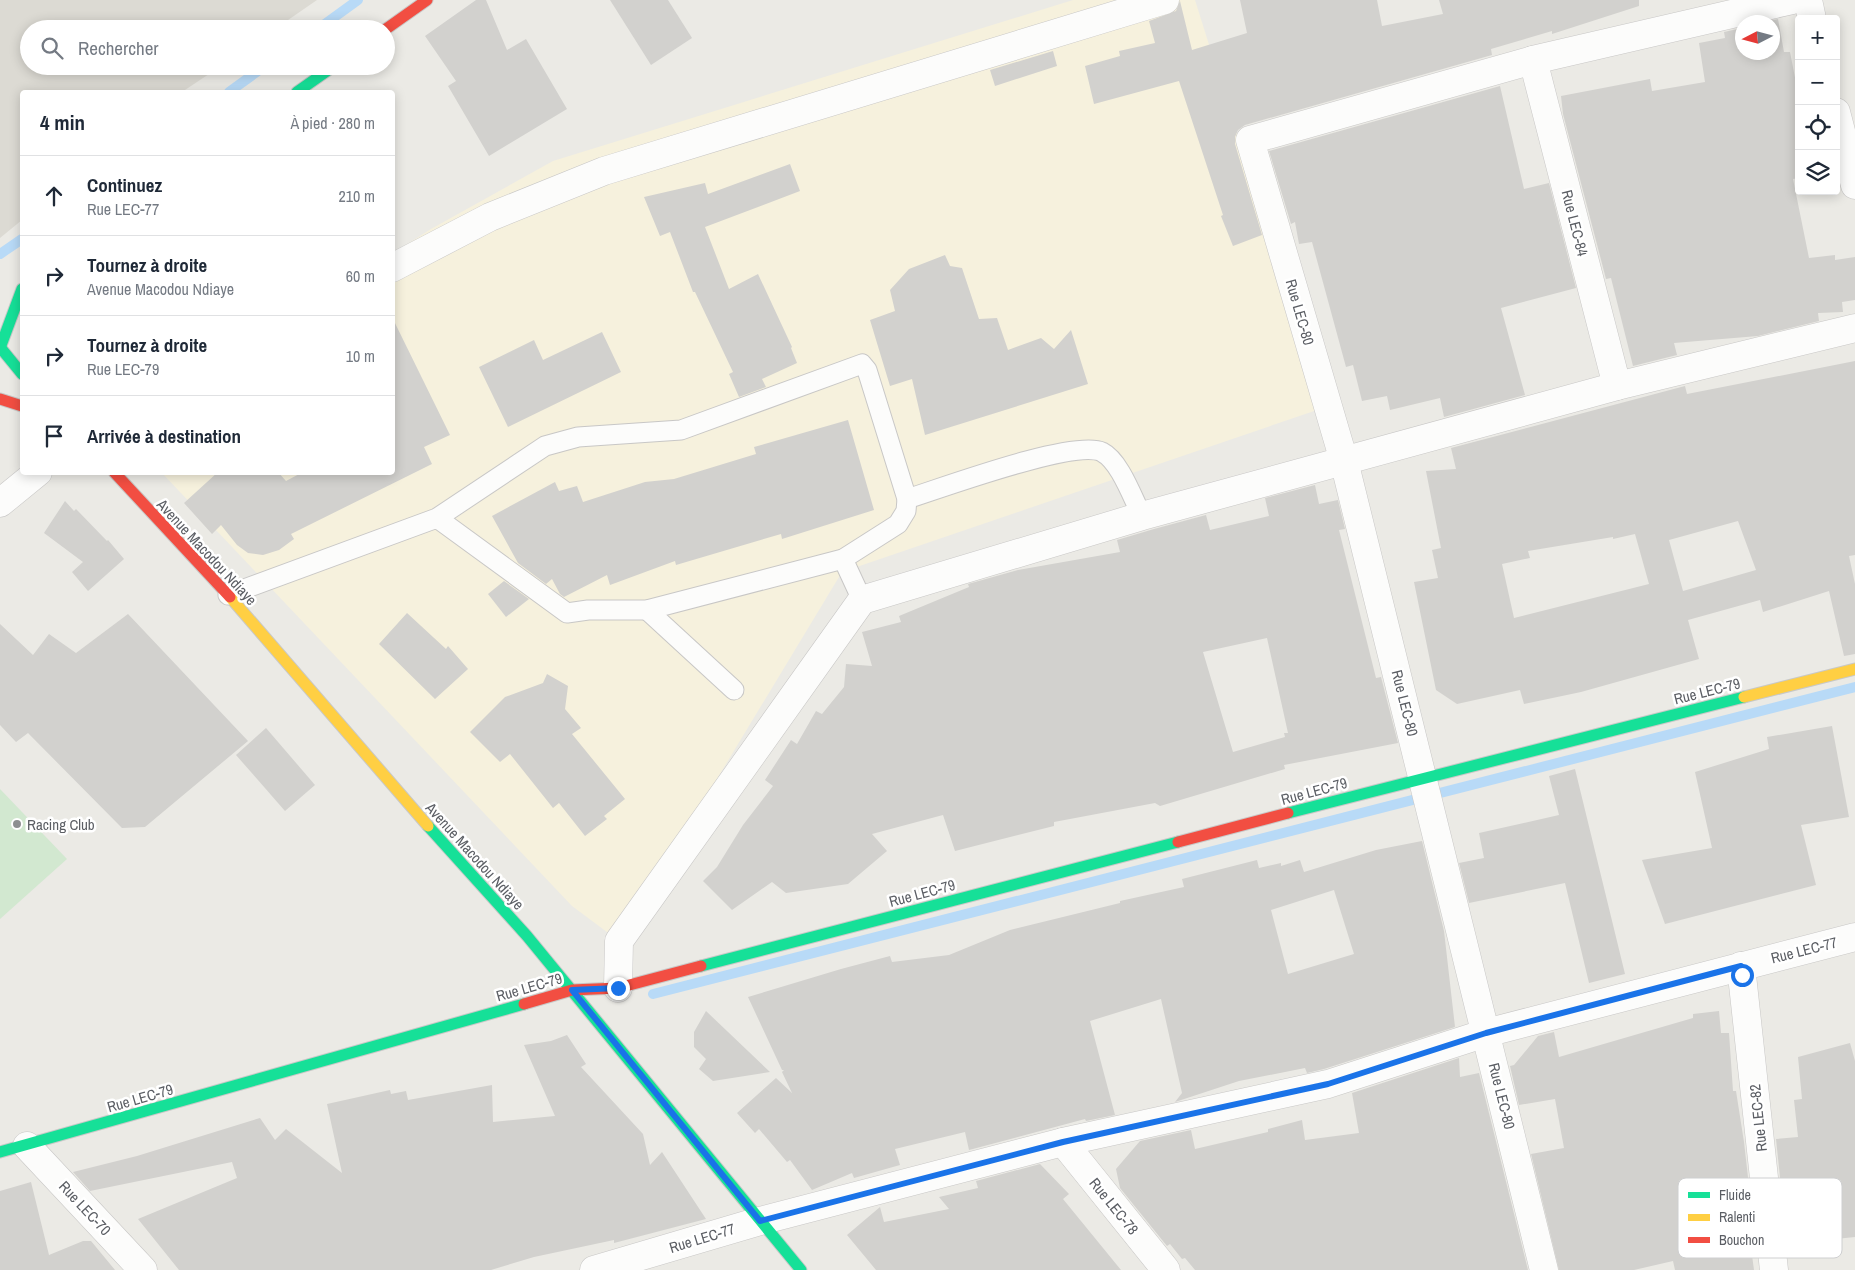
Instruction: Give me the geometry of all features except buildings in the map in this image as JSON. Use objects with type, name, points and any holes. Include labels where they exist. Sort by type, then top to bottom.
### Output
[{"type":"street","points":[[395,23],[427,0]]},
{"type":"street","points":[[395,266],[490,218],[604,171],[1165,0]]},
{"type":"street","points":[[1534,60],[1792,0]]},
{"type":"street","points":[[1808,0],[1811,15]]},
{"type":"street","name":"Rue LEC-80","points":[[1534,60],[1250,140],[1344,461],[1424,778],[1544,1270]]},
{"type":"street","name":"Rue LEC-84","points":[[1534,60],[1618,386]]},
{"type":"street","points":[[300,90],[321,75]]},
{"type":"street","points":[[1840,127],[1855,184]]},
{"type":"street","points":[[6,298],[20,285]]},
{"type":"street","points":[[20,294],[0,347],[20,372]]},
{"type":"street","points":[[618,988],[619,941],[862,600],[1142,516],[1618,386],[1855,328]]},
{"type":"street","points":[[0,399],[20,405]]},
{"type":"street","points":[[0,503],[34,475]]},
{"type":"street","name":"Avenue Macodou Ndiaye","points":[[117,475],[228,595],[468,872],[527,936],[801,1270]]},
{"type":"street","name":"Rue LEC-79","points":[[0,1152],[27,1146],[572,990],[618,988],[1424,778],[1855,669]]},
{"type":"street","name":"Rue LEC-77","points":[[594,1270],[760,1221],[1063,1142],[1328,1084],[1486,1033],[1855,937]]},
{"type":"street","name":"Rue LEC-82","points":[[1741,966],[1764,1178]]},
{"type":"street","name":"Rue LEC-78","points":[[1063,1142],[1166,1270]]},
{"type":"street","name":"Rue LEC-70","points":[[27,1146],[143,1270]]},
{"type":"lane","points":[[228,595],[437,518],[545,446],[578,437],[681,430],[708,418],[746,408],[862,364],[868,370],[907,499],[906,511],[898,524],[843,559],[647,610],[588,610],[567,613],[437,518]]},
{"type":"lane","points":[[907,499],[1030,459],[1092,449],[1104,453],[1115,463],[1142,516]]},
{"type":"lane","points":[[843,559],[862,600]]},
{"type":"lane","points":[[647,610],[734,690]]},
{"type":"shaded area","points":[[0,0],[317,0],[288,20],[20,20],[20,75],[208,75],[185,90],[20,90],[20,222],[0,238]]},
{"type":"shaded area","points":[[1073,0],[1195,0],[1323,408],[842,572],[619,941],[572,906],[164,475],[395,475],[395,252],[431,229],[553,161]]},
{"type":"green space","name":"Racing Club","points":[[0,789],[67,859],[0,919]]},
{"type":"waterway","points":[[330,20],[358,0]]},
{"type":"waterway","points":[[232,90],[253,75]]},
{"type":"waterway","points":[[0,254],[20,240]]},
{"type":"waterway","points":[[653,994],[1855,687]]},
{"type":"traffic: fast","points":[[300,90],[321,75]]},
{"type":"traffic: fast","points":[[0,348],[20,294]]},
{"type":"traffic: fast","points":[[0,347],[20,372]]},
{"type":"traffic: fast","points":[[1288,813],[1744,697]]},
{"type":"traffic: fast","points":[[428,826],[527,936],[801,1270]]},
{"type":"traffic: fast","points":[[701,966],[1178,842]]},
{"type":"traffic: fast","points":[[0,1152],[524,1004]]},
{"type":"traffic: slow","points":[[230,597],[428,826]]},
{"type":"traffic: slow","points":[[1744,697],[1855,669]]},
{"type":"traffic: jam","points":[[395,23],[427,0]]},
{"type":"traffic: jam","points":[[0,399],[20,405]]},
{"type":"traffic: jam","points":[[117,475],[230,597]]},
{"type":"traffic: jam","points":[[1178,842],[1288,813]]},
{"type":"traffic: jam","points":[[524,1004],[572,990],[618,988],[701,966]]},
{"type":"place","name":"Racing Club","points":[[17,824]]},
{"type":"route","points":[[618,988],[572,990],[760,1221],[1063,1142],[1328,1084],[1486,1033],[1741,966],[1742,975]]}]
